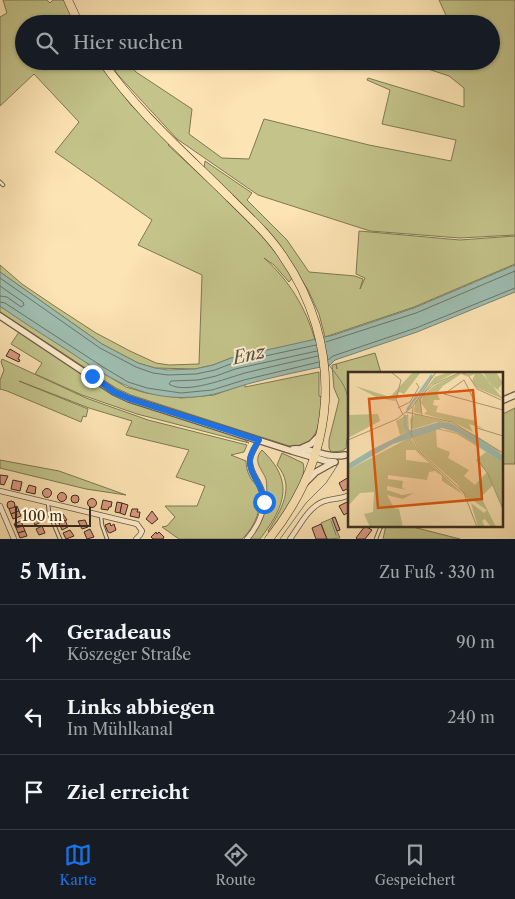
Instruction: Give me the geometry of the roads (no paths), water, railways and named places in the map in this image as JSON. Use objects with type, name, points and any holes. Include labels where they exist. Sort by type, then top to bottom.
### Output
[{"type":"main road","points":[[68,0],[75,15]]},
{"type":"main road","points":[[109,70],[139,108],[272,242],[298,279],[314,316],[324,356],[325,397],[321,433],[304,484],[290,509],[269,539]]},
{"type":"street","points":[[0,316],[107,387],[130,399],[288,450],[335,457],[347,454]]},
{"type":"street","points":[[502,402],[515,395]]},
{"type":"street","points":[[288,450],[301,448],[313,442],[321,433]]},
{"type":"street","points":[[247,539],[257,525],[263,507],[263,492],[251,470],[250,464],[250,459],[259,440]]},
{"type":"street","points":[[301,448],[335,462]]},
{"type":"street","points":[[304,484],[316,472],[347,454]]},
{"type":"street","points":[[0,491],[138,525],[142,532],[136,539]]},
{"type":"street","points":[[290,539],[317,505],[325,501],[348,496]]},
{"type":"street","points":[[0,506],[14,539]]},
{"type":"lane","points":[[0,182],[3,185]]},
{"type":"lane","points":[[48,503],[49,513],[60,539]]},
{"type":"lane","points":[[101,515],[102,526],[107,539]]},
{"type":"lane","points":[[376,539],[381,526]]},
{"type":"water","name":"Enz","points":[[515,265],[515,292],[417,332],[335,360],[330,365],[265,379],[219,393],[183,398],[146,393],[113,379],[0,306],[0,272],[102,344],[138,363],[168,370],[195,369],[231,358],[334,335],[414,308]]},
{"type":"waterway","points":[[329,365],[344,387],[348,397]]},
{"type":"waterway","points":[[346,446],[348,433]]},
{"type":"waterway","points":[[280,539],[306,503],[326,483],[337,466]]},
{"type":"waterway","points":[[331,521],[336,535]]}]
